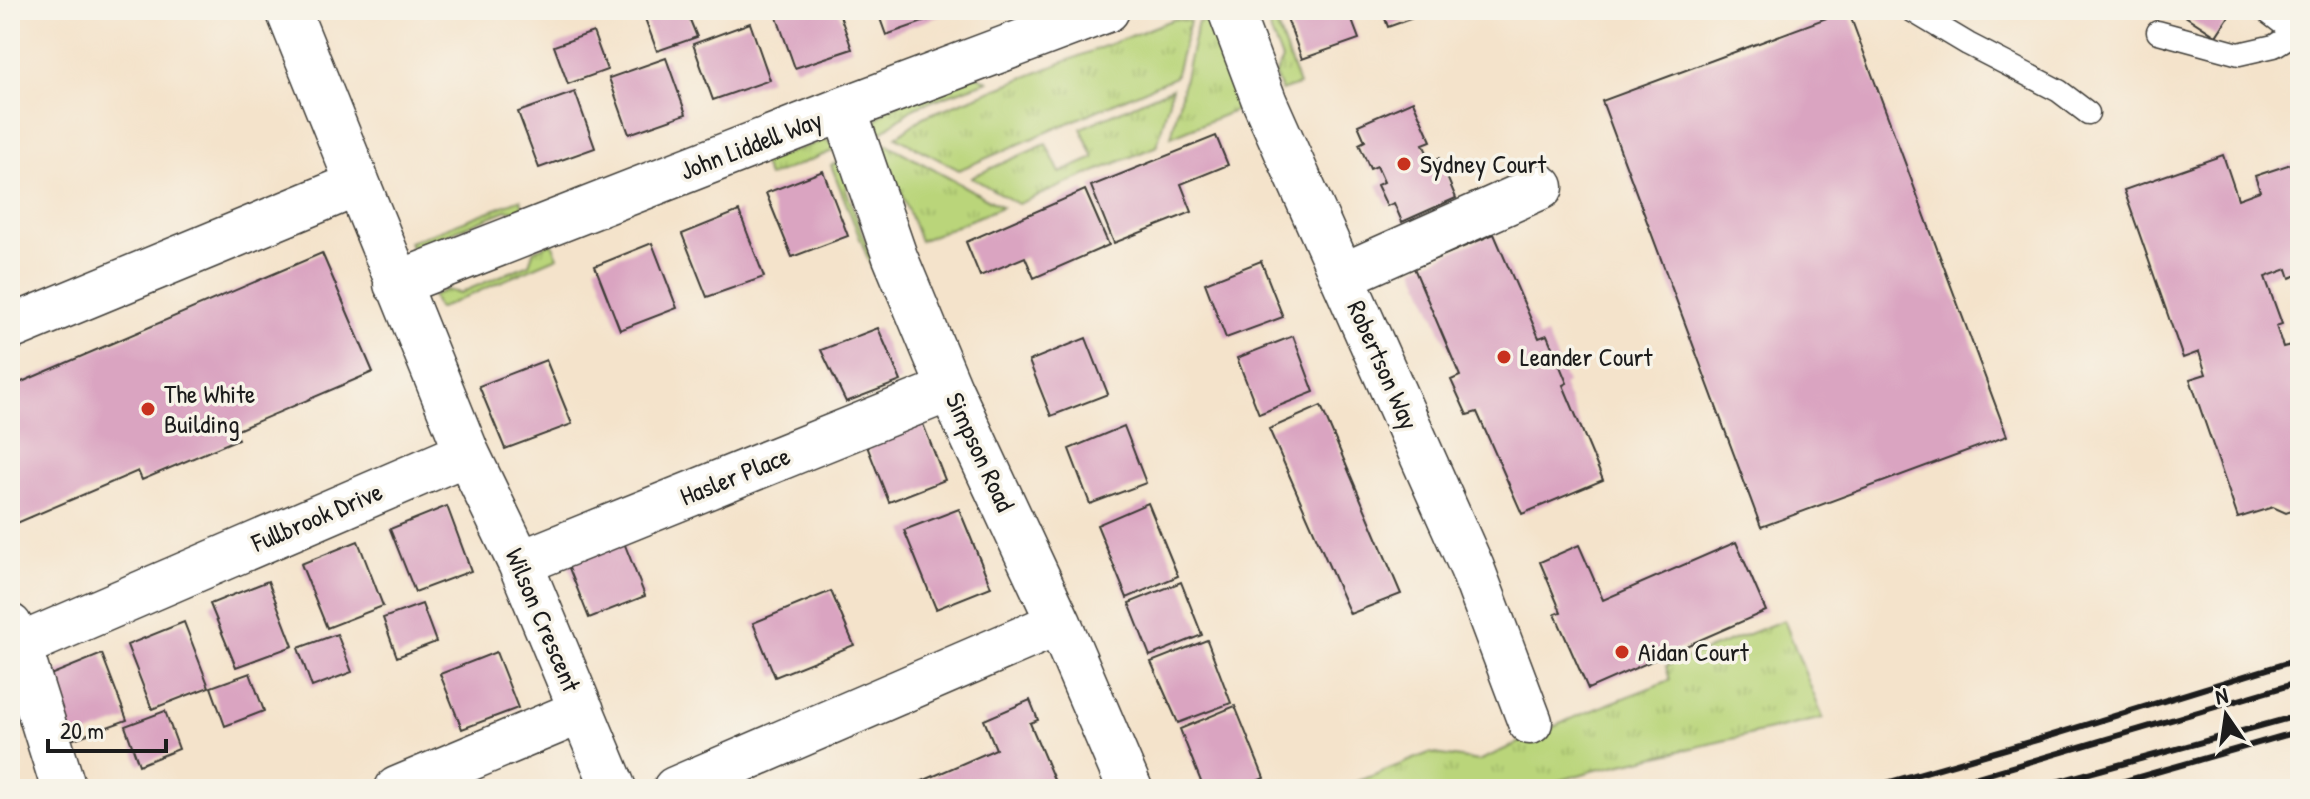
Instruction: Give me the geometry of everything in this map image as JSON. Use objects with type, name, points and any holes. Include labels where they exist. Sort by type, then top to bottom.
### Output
[{"type":"street","points":[[288,10],[396,284],[467,453]]},
{"type":"street","name":"John Liddell Way","points":[[396,284],[1107,10]]},
{"type":"street","name":"Robertson Way","points":[[1230,10],[1265,103],[1472,568],[1530,722]]},
{"type":"street","name":"Simpson Road","points":[[844,109],[895,257],[950,389],[1059,623],[1130,789]]},
{"type":"street","points":[[10,328],[358,184]]},
{"type":"street","points":[[1344,275],[1541,187]]},
{"type":"street","name":"Hasler Place","points":[[520,563],[950,389]]},
{"type":"street","name":"Wilson Crescent","points":[[467,453],[520,563],[614,789]]},
{"type":"street","name":"Fullbrook Drive","points":[[14,636],[467,453]]},
{"type":"street","points":[[675,789],[1059,623]]},
{"type":"street","points":[[14,636],[64,789]]},
{"type":"street","points":[[397,789],[582,711]]},
{"type":"lane","points":[[1911,10],[1968,44],[2059,91],[2088,113]]},
{"type":"lane","points":[[2158,32],[2239,54],[2274,46],[2295,33],[2265,10]]},
{"type":"green space","points":[[1251,10],[1271,10],[1299,85],[1281,91],[1275,75],[1282,60],[1267,22],[1253,16]]},
{"type":"green space","points":[[1213,18],[1246,106],[1171,137],[1198,22]]},
{"type":"green space","points":[[1174,19],[1190,21],[1175,77],[959,170],[896,137],[923,117]]},
{"type":"green space","points":[[972,73],[988,81],[915,107],[883,131],[877,132],[876,120],[888,108]]},
{"type":"green space","points":[[1172,88],[1157,146],[1018,204],[971,177],[1046,144],[1060,173],[1094,158],[1081,128]]},
{"type":"green space","points":[[825,140],[840,148],[768,177],[762,162]]},
{"type":"green space","points":[[887,144],[1002,207],[920,241],[883,147]]},
{"type":"green space","points":[[846,159],[850,170],[846,189],[870,254],[884,263],[892,276],[878,284],[831,165]]},
{"type":"green space","points":[[521,199],[524,212],[507,210],[435,239],[433,248],[415,256],[409,242]]},
{"type":"green space","points":[[552,243],[558,257],[438,309],[432,296],[446,290],[460,293],[529,264],[534,250]]},
{"type":"green space","points":[[1784,620],[1823,718],[1592,771],[1533,789],[1339,789],[1429,753],[1479,761],[1575,717],[1670,680],[1666,666]]},
{"type":"building","points":[[686,10],[697,37],[657,51],[643,13]]},
{"type":"building","points":[[838,10],[852,49],[795,68],[775,12]]},
{"type":"building","points":[[877,10],[941,10],[943,15],[886,35]]},
{"type":"building","points":[[1284,10],[1348,10],[1359,39],[1302,59]]},
{"type":"building","points":[[1382,10],[1435,10],[1388,27]]},
{"type":"building","points":[[1848,10],[2007,436],[1761,527],[1602,101]]},
{"type":"building","points":[[2176,10],[2233,10],[2216,36]]},
{"type":"building","points":[[750,23],[770,80],[713,100],[693,44]]},
{"type":"building","points":[[593,32],[607,70],[568,84],[554,46]]},
{"type":"building","points":[[666,58],[686,114],[629,134],[609,78]]},
{"type":"building","points":[[575,92],[595,148],[539,168],[518,112]]},
{"type":"building","name":"Sydney Court","points":[[1413,101],[1431,141],[1423,144],[1431,161],[1439,158],[1456,198],[1402,222],[1394,203],[1387,206],[1377,185],[1384,182],[1377,166],[1370,169],[1359,144],[1365,141],[1358,125]]},
{"type":"building","points":[[1216,136],[1228,165],[1181,184],[1192,212],[1114,243],[1091,186]]},
{"type":"building","points":[[2223,155],[2238,199],[2260,191],[2255,176],[2300,161],[2300,274],[2290,278],[2287,269],[2265,277],[2282,324],[2276,326],[2283,347],[2291,345],[2300,372],[2300,508],[2286,513],[2273,507],[2238,518],[2190,379],[2206,374],[2199,352],[2183,358],[2124,190]]},
{"type":"building","points":[[823,171],[848,236],[792,257],[766,193]]},
{"type":"building","points":[[1085,190],[1109,245],[1034,278],[1025,257],[980,276],[966,242]]},
{"type":"building","points":[[739,211],[764,277],[707,297],[682,234]]},
{"type":"building","name":"Leander Court","points":[[1494,234],[1539,338],[1547,335],[1567,383],[1563,385],[1603,480],[1522,514],[1477,412],[1467,415],[1451,380],[1460,376],[1414,268]]},
{"type":"building","points":[[652,243],[677,308],[620,330],[595,266]]},
{"type":"building","name":"The White Building","points":[[322,253],[373,372],[235,431],[238,439],[142,480],[138,471],[10,526],[10,387]]},
{"type":"building","points":[[1261,261],[1283,317],[1226,338],[1205,283]]},
{"type":"building","points":[[878,328],[901,381],[846,402],[821,350]]},
{"type":"building","points":[[1293,336],[1314,392],[1259,414],[1237,358]]},
{"type":"building","points":[[1086,338],[1108,394],[1051,416],[1029,361]]},
{"type":"building","points":[[546,360],[572,424],[505,449],[479,386]]},
{"type":"building","points":[[1321,406],[1401,594],[1350,614],[1269,429]]},
{"type":"building","points":[[923,424],[945,480],[889,502],[867,446]]},
{"type":"building","points":[[1124,426],[1146,483],[1090,504],[1069,449]]},
{"type":"building","points":[[1148,503],[1178,576],[1127,598],[1097,525]]},
{"type":"building","points":[[447,506],[471,571],[415,592],[390,529]]},
{"type":"building","points":[[959,509],[991,587],[936,609],[904,530]]},
{"type":"building","points":[[623,540],[645,596],[589,618],[567,563]]},
{"type":"building","points":[[358,541],[383,606],[327,628],[301,564]]},
{"type":"building","name":"Aidan Court","points":[[1736,542],[1766,611],[1588,689],[1555,614],[1561,612],[1540,562],[1579,545],[1603,600]]},
{"type":"building","points":[[268,581],[293,646],[236,667],[210,604]]},
{"type":"building","points":[[1181,582],[1202,635],[1150,656],[1129,603]]},
{"type":"building","points":[[831,591],[854,645],[775,677],[753,623]]},
{"type":"building","points":[[422,604],[436,642],[397,657],[383,618]]},
{"type":"building","points":[[184,622],[209,687],[152,709],[127,645]]},
{"type":"building","points":[[337,634],[352,672],[312,687],[298,648]]},
{"type":"building","points":[[1207,640],[1231,703],[1178,723],[1151,662]]},
{"type":"building","points":[[496,652],[518,708],[462,729],[440,674]]},
{"type":"building","points":[[102,654],[127,720],[71,740],[45,677]]},
{"type":"building","points":[[250,673],[264,711],[225,726],[211,687]]},
{"type":"building","points":[[1030,700],[1038,720],[1030,723],[1058,789],[904,789],[996,749],[984,720]]},
{"type":"building","points":[[1235,706],[1264,778],[1239,789],[1204,789],[1180,729]]},
{"type":"building","points":[[165,711],[179,749],[139,765],[125,726]]},
{"type":"railway","points":[[1866,789],[2300,659]]},
{"type":"railway","points":[[1937,789],[2300,682]]},
{"type":"railway","points":[[2031,789],[2300,715]]},
{"type":"railway","points":[[2097,789],[2300,731]]},
{"type":"place","name":"Sydney Court","points":[[1404,164]]},
{"type":"place","name":"Leander Court","points":[[1504,357]]},
{"type":"place","name":"The White Building","points":[[148,409]]},
{"type":"place","name":"Aidan Court","points":[[1622,652]]}]
